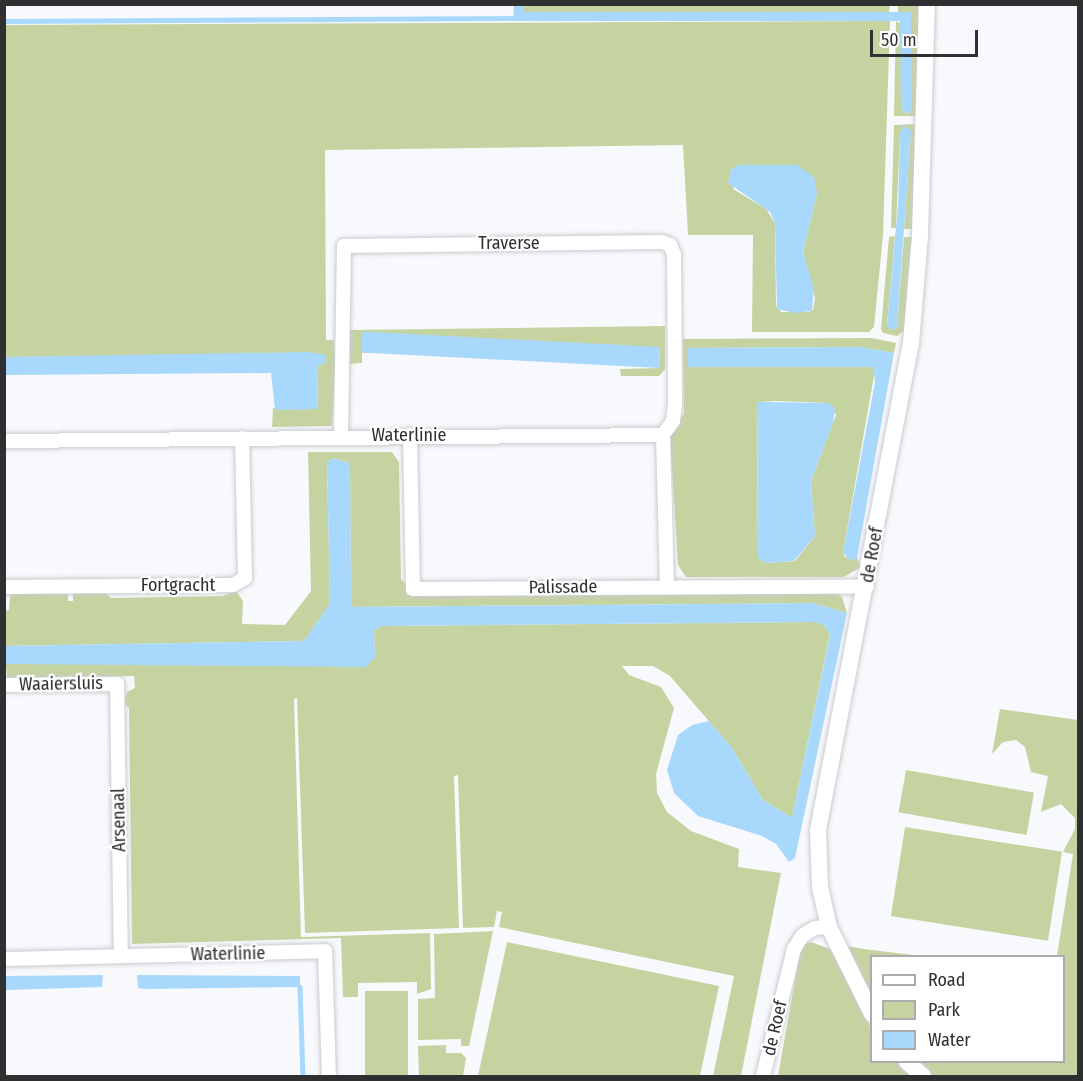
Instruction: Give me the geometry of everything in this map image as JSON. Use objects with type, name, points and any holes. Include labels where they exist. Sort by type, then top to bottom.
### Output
[{"type":"street","name":"de Roef","points":[[763,1077],[794,949],[802,936],[815,928],[829,927],[820,887],[818,830],[867,587],[911,343],[920,234],[927,4]]},
{"type":"street","name":"Traverse","points":[[341,436],[344,246],[662,242],[670,244],[674,254],[675,404],[673,421],[663,435]]},
{"type":"street","name":"Palissade","points":[[410,435],[413,589],[667,586],[867,587]]},
{"type":"street","name":"Waterlinie","points":[[4,441],[410,435],[663,435]]},
{"type":"street","points":[[663,435],[667,586]]},
{"type":"street","name":"Fortgracht","points":[[4,587],[233,585],[245,578],[242,438]]},
{"type":"street","name":"Waaiersluis","points":[[4,685],[117,684]]},
{"type":"street","name":"Arsenaal","points":[[117,684],[121,956]]},
{"type":"street","points":[[829,927],[870,1010]]},
{"type":"street","name":"Waterlinie","points":[[4,959],[326,951],[329,1077]]},
{"type":"street","points":[[908,1063],[922,1077]]},
{"type":"green space","points":[[522,4],[890,5],[889,12],[523,12]]},
{"type":"green space","points":[[898,5],[920,5],[918,116],[894,116],[896,21],[903,25],[901,108],[906,114],[910,111],[911,12],[898,12]]},
{"type":"green space","points":[[890,21],[883,235],[874,327],[869,332],[752,332],[753,235],[688,235],[683,145],[325,150],[326,340],[334,340],[335,364],[332,426],[272,427],[273,408],[318,408],[317,365],[326,362],[321,354],[5,357],[4,25]],"holes":[[[739,165],[753,166],[817,193],[803,252],[815,298],[813,310],[809,312],[781,312],[776,306],[775,223],[766,209],[733,189]]]},
{"type":"green space","points":[[915,124],[914,229],[904,229],[911,131],[900,134],[896,228],[891,228],[894,125]]},
{"type":"green space","points":[[895,236],[887,325],[891,330],[897,328],[904,237],[913,237],[904,331],[897,336],[883,333],[881,329],[889,237]]},
{"type":"green space","points":[[665,326],[665,369],[659,376],[621,376],[620,369],[659,368],[660,347],[362,353],[362,363],[350,364],[349,330]]},
{"type":"green space","points":[[872,338],[896,343],[894,353],[860,347],[688,348],[688,367],[870,365],[875,370],[843,553],[845,557],[857,558],[861,567],[844,577],[686,577],[678,565],[670,436],[684,413],[683,339]],"holes":[[[757,402],[828,403],[836,415],[811,481],[815,536],[795,561],[766,563],[758,558]]]},
{"type":"green space","points":[[308,452],[392,452],[399,462],[401,579],[406,584],[407,595],[832,591],[842,597],[847,613],[813,603],[351,607],[350,463],[333,458],[327,463],[330,604],[304,641],[5,646],[4,611],[9,610],[10,594],[68,594],[68,601],[73,601],[73,593],[107,594],[111,598],[223,596],[236,591],[243,601],[242,624],[285,625],[311,591]]},
{"type":"green space","points":[[815,622],[824,625],[830,634],[792,818],[763,800],[732,748],[670,676],[653,666],[622,666],[629,675],[661,687],[674,708],[656,774],[657,793],[667,812],[691,831],[739,849],[738,867],[781,873],[741,1076],[713,1076],[734,976],[499,927],[502,912],[497,911],[494,927],[463,928],[458,775],[454,776],[459,928],[305,933],[297,698],[294,699],[301,937],[430,933],[431,989],[417,994],[417,982],[358,983],[358,997],[343,997],[341,938],[132,944],[129,708],[124,703],[127,692],[135,688],[134,676],[7,678],[6,664],[375,658],[374,630],[382,626]]},
{"type":"green space","points":[[1000,709],[1078,720],[1078,1076],[931,1076],[918,1063],[1065,1063],[1065,955],[1057,955],[1073,854],[1063,852],[1075,829],[1075,818],[1061,804],[1041,812],[1048,776],[1031,772],[1025,747],[1016,740],[1003,742],[992,754]]},
{"type":"green space","points":[[906,770],[1034,793],[1027,835],[899,812]]},
{"type":"green space","points":[[905,827],[1062,852],[1048,941],[891,916]]},
{"type":"green space","points":[[493,931],[469,1046],[461,1046],[461,1039],[418,1040],[418,999],[435,998],[434,934]]},
{"type":"green space","points":[[507,942],[719,986],[700,1076],[478,1076]]},
{"type":"green space","points":[[811,942],[830,949],[870,1026],[870,1063],[899,1063],[911,1076],[778,1076],[801,946]]},
{"type":"green space","points":[[846,946],[913,955],[870,955],[870,999]]},
{"type":"green space","points":[[365,991],[408,991],[408,1076],[365,1076]]},
{"type":"green space","points":[[446,1045],[446,1053],[461,1053],[466,1058],[463,1076],[419,1076],[418,1046]]},
{"type":"water","points":[[514,4],[522,5],[524,12],[911,12],[912,110],[906,114],[901,108],[900,21],[513,21]]},
{"type":"water","points":[[904,125],[911,131],[897,328],[891,330],[887,325],[898,206],[900,134]]},
{"type":"water","points":[[739,165],[797,165],[814,177],[817,193],[803,252],[814,289],[812,311],[795,313],[777,309],[775,223],[770,212],[728,183],[731,169]]},
{"type":"water","points":[[362,331],[660,347],[659,368],[361,352]]},
{"type":"water","points":[[860,347],[894,353],[857,558],[851,561],[843,553],[875,382],[873,367],[688,367],[688,348]]},
{"type":"water","points":[[308,352],[326,355],[326,363],[317,366],[318,409],[275,410],[271,373],[5,375],[5,357]]},
{"type":"water","points":[[757,402],[828,403],[835,408],[833,423],[811,481],[815,536],[794,561],[766,563],[758,558]]},
{"type":"water","points":[[332,458],[350,463],[351,607],[813,603],[847,613],[795,858],[789,862],[776,844],[762,836],[698,816],[674,793],[667,770],[678,735],[692,725],[709,721],[732,748],[763,800],[792,818],[830,635],[824,625],[815,622],[382,626],[374,630],[375,658],[365,667],[5,664],[5,646],[304,641],[330,604],[327,463]]},
{"type":"water","points":[[103,975],[102,987],[5,990],[5,976]]},
{"type":"water","points":[[137,975],[300,976],[300,987],[146,989],[138,988]]},
{"type":"waterway","points":[[4,21],[513,18]]},
{"type":"waterway","points":[[300,987],[303,1076]]}]
